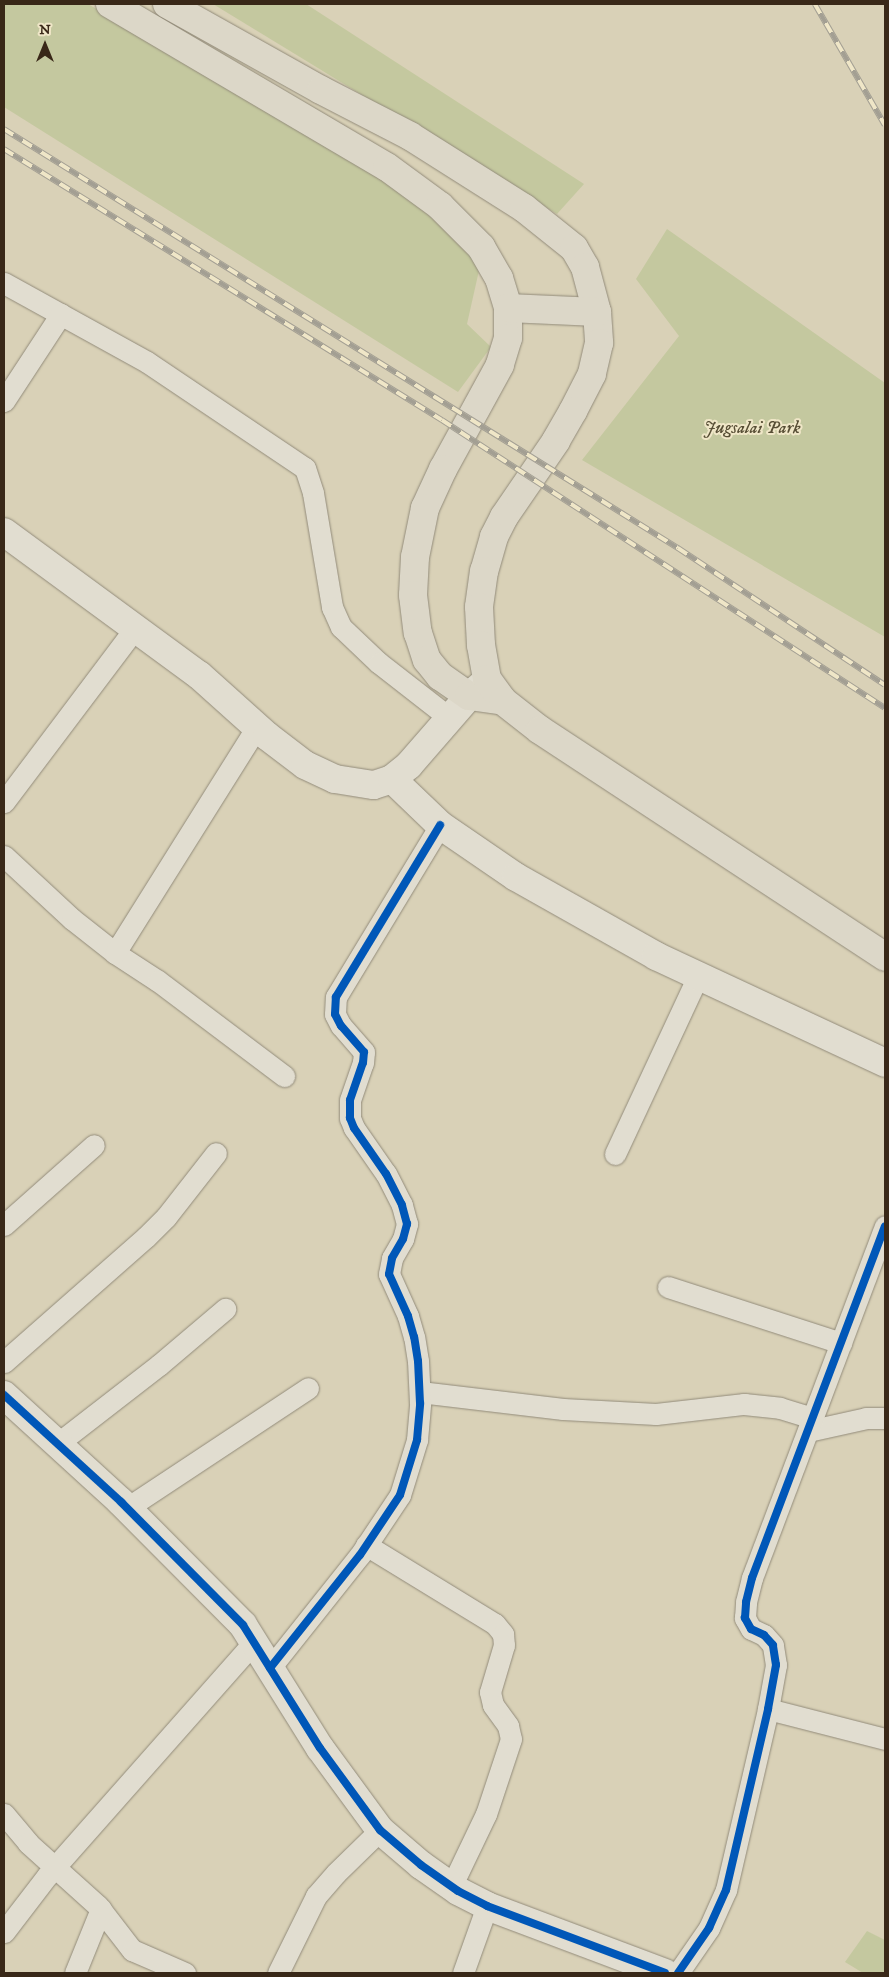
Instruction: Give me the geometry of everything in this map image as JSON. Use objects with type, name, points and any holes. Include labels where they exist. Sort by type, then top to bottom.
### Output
[{"type":"main road","points":[[110,4],[387,167],[440,206],[481,246],[499,278],[508,308],[508,338],[500,365],[443,469],[425,508],[415,557],[413,595],[418,633],[427,660],[440,676],[486,692],[540,730],[885,957]]},
{"type":"main road","points":[[167,4],[321,90],[410,136],[524,208],[574,248],[584,267],[597,312],[599,343],[592,374],[556,441],[504,517],[494,537],[484,571],[479,607],[486,692]]},
{"type":"main road","points":[[508,308],[597,312]]},
{"type":"street","points":[[4,283],[147,362],[305,468],[314,493],[332,607],[341,627],[379,663],[451,719]]},
{"type":"street","points":[[4,402],[61,314]]},
{"type":"street","points":[[4,532],[198,675],[257,727],[305,765],[335,779],[374,785],[392,779],[409,765],[451,719],[486,692]]},
{"type":"street","points":[[4,802],[135,628]]},
{"type":"street","points":[[115,954],[257,727]]},
{"type":"street","points":[[392,779],[440,825],[516,877],[656,956],[885,1064]]},
{"type":"street","points":[[270,1668],[366,1545],[400,1495],[407,1479],[417,1440],[420,1392],[414,1337],[408,1316],[388,1274],[392,1258],[403,1239],[407,1224],[402,1205],[394,1190],[352,1123],[350,1100],[363,1063],[364,1052],[341,1026],[335,1014],[336,997],[440,825]]},
{"type":"street","points":[[4,856],[72,919],[115,954],[158,981],[284,1076]]},
{"type":"street","points":[[615,1154],[698,976]]},
{"type":"street","points":[[4,1225],[94,1145]]},
{"type":"street","points":[[4,1362],[146,1237],[166,1217],[216,1153]]},
{"type":"street","points":[[4,1394],[127,1508],[243,1625],[320,1748],[380,1830],[420,1865],[452,1887],[487,1906],[680,1972],[709,1928],[726,1890],[768,1709],[776,1665],[773,1645],[764,1635],[751,1629],[745,1618],[746,1602],[752,1578],[885,1226]]},
{"type":"street","points":[[668,1287],[841,1343]]},
{"type":"street","points":[[57,1444],[159,1366],[225,1310]]},
{"type":"street","points":[[127,1508],[308,1388]]},
{"type":"street","points":[[420,1392],[563,1409],[656,1414],[744,1404],[780,1408],[810,1424],[866,1418],[885,1418]]},
{"type":"street","points":[[366,1545],[495,1624],[503,1634],[504,1645],[490,1692],[494,1705],[508,1726],[510,1739],[486,1814],[452,1887]]},
{"type":"street","points":[[4,1932],[56,1866],[254,1642]]},
{"type":"street","points":[[768,1709],[885,1739]]},
{"type":"street","points":[[4,1814],[28,1843],[56,1866],[101,1909],[132,1950],[185,1973]]},
{"type":"street","points":[[278,1973],[316,1896],[336,1873],[380,1830]]},
{"type":"street","points":[[463,1973],[487,1906]]},
{"type":"street","points":[[75,1973],[101,1909]]},
{"type":"green space","points":[[4,4],[88,4],[403,190],[482,257],[467,324],[491,347],[458,392],[4,107]]},
{"type":"green space","points":[[213,4],[306,4],[584,184],[557,214]]},
{"type":"green space","name":"Jugsalai Park","points":[[667,229],[885,383],[885,637],[582,460],[679,336],[636,279]]},
{"type":"green space","points":[[867,1931],[885,1940],[885,1973],[863,1973],[845,1962]]},
{"type":"railway","points":[[815,4],[885,125]]},
{"type":"railway","points":[[4,129],[678,548],[885,685]]},
{"type":"railway","points":[[4,149],[442,420],[885,708]]},
{"type":"cycle path","points":[[270,1668],[360,1555],[400,1495],[417,1440],[420,1403],[418,1361],[414,1337],[408,1316],[389,1274],[392,1258],[403,1239],[407,1224],[402,1205],[386,1174],[354,1128],[350,1118],[350,1100],[363,1063],[364,1052],[341,1026],[335,1014],[336,997],[440,825]]},
{"type":"cycle path","points":[[678,1973],[709,1928],[726,1890],[768,1709],[776,1665],[773,1645],[764,1635],[751,1629],[745,1618],[746,1602],[752,1578],[885,1226]]},
{"type":"cycle path","points":[[4,1395],[121,1502],[243,1625],[320,1748],[380,1830],[421,1865],[458,1891],[487,1906],[665,1973]]}]
